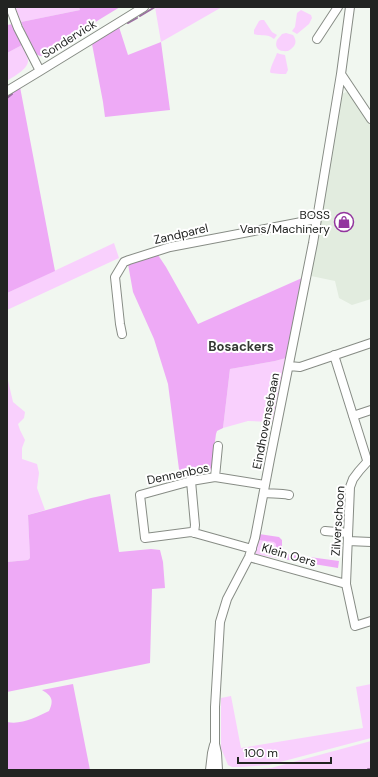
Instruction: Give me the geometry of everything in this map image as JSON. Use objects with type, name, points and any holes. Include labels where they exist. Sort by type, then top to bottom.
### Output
[{"type":"street","points":[[10,7],[18,28],[40,72]]},
{"type":"street","name":"Sondervick","points":[[7,91],[144,7]]},
{"type":"street","points":[[318,38],[338,7]]},
{"type":"street","name":"Eindhovensebaan","points":[[218,770],[215,744],[215,707],[220,622],[227,599],[251,553],[317,219],[341,74],[349,7]]},
{"type":"street","points":[[341,74],[371,119]]},
{"type":"street","name":"Zandparel","points":[[122,334],[115,277],[124,262],[170,247],[317,219]]},
{"type":"street","points":[[289,366],[300,367],[371,343]]},
{"type":"street","name":"Zilverschoon","points":[[334,355],[368,462],[353,479],[350,487],[346,584],[355,626],[371,621]]},
{"type":"street","points":[[354,416],[371,410]]},
{"type":"street","points":[[215,477],[218,446]]},
{"type":"street","name":"Dennenbos","points":[[194,533],[185,532],[145,538],[140,495],[191,481],[215,477],[264,489],[273,494],[289,495]]},
{"type":"street","points":[[191,481],[195,525],[194,533]]},
{"type":"street","points":[[325,531],[371,542]]},
{"type":"street","name":"Klein Oers","points":[[194,533],[346,584]]},
{"type":"street","name":"Eindhovensebaan","points":[[210,770],[212,753],[215,744]]},
{"type":"shaded area","points":[[15,7],[79,7],[80,10],[21,22]]},
{"type":"shaded area","points":[[79,7],[120,7],[97,21],[79,37],[45,55],[40,56],[34,53],[21,22],[80,10]]},
{"type":"shaded area","points":[[155,7],[222,7],[161,42]]},
{"type":"shaded area","points":[[301,10],[311,15],[312,18],[309,24],[297,34],[292,31],[295,27],[297,13]]},
{"type":"shaded area","points":[[261,20],[264,20],[272,32],[277,35],[274,39],[269,36],[254,34],[254,30]]},
{"type":"shaded area","points":[[13,24],[22,45],[7,53],[7,25]]},
{"type":"shaded area","points":[[119,27],[128,55],[161,42],[170,110],[105,117],[92,44]]},
{"type":"shaded area","points":[[286,33],[293,35],[295,42],[294,46],[288,51],[282,51],[278,49],[276,43],[282,34]]},
{"type":"shaded area","points":[[22,45],[28,61],[26,67],[7,81],[7,53]]},
{"type":"shaded area","points":[[277,53],[285,55],[288,70],[286,74],[270,72]]},
{"type":"shaded area","points":[[20,87],[55,271],[7,293],[7,95]]},
{"type":"shaded area","points":[[346,92],[349,93],[371,126],[371,299],[352,305],[339,298],[335,281],[311,276],[342,94]]},
{"type":"shaded area","points":[[114,243],[119,258],[7,310],[7,293]]},
{"type":"shaded area","points":[[158,255],[198,324],[302,278],[286,358],[230,369],[223,428],[217,431],[216,434],[211,471],[180,477],[168,384],[154,339],[133,292],[128,264]]},
{"type":"shaded area","points":[[286,358],[272,422],[248,421],[223,428],[230,369]]},
{"type":"shaded area","points":[[7,376],[13,402],[25,412],[24,418],[18,424],[25,440],[22,448],[22,459],[37,464],[39,473],[37,488],[45,510],[28,515],[30,558],[28,560],[7,562]]},
{"type":"shaded area","points":[[110,494],[119,552],[151,549],[160,550],[163,562],[165,588],[152,589],[150,663],[7,692],[7,562],[28,560],[30,558],[28,515]]},
{"type":"shaded area","points":[[259,534],[279,537],[282,540],[282,549],[287,552],[287,554],[339,561],[338,568],[277,558],[275,556],[276,544],[274,542],[258,540]]},
{"type":"shaded area","points":[[258,540],[275,542],[275,556],[277,558],[255,554]]},
{"type":"shaded area","points":[[73,684],[90,770],[7,770],[7,722],[13,723],[23,721],[49,711],[52,701],[50,696],[42,690]]},
{"type":"shaded area","points":[[371,684],[371,738],[269,765],[232,767],[228,765],[221,748],[221,698],[231,696],[241,748],[363,728],[356,687]]},
{"type":"shaded area","points":[[371,741],[371,770],[249,770],[271,768]]},
{"type":"waterway","points":[[140,16],[155,7]]},
{"type":"waterway","points":[[128,23],[137,18]]},
{"type":"waterway","points":[[7,98],[12,94]]},
{"type":"place","name":"BOSS Vans/Machinery","points":[[344,222]]},
{"type":"district","name":"Bosackers","points":[[241,346]]}]
